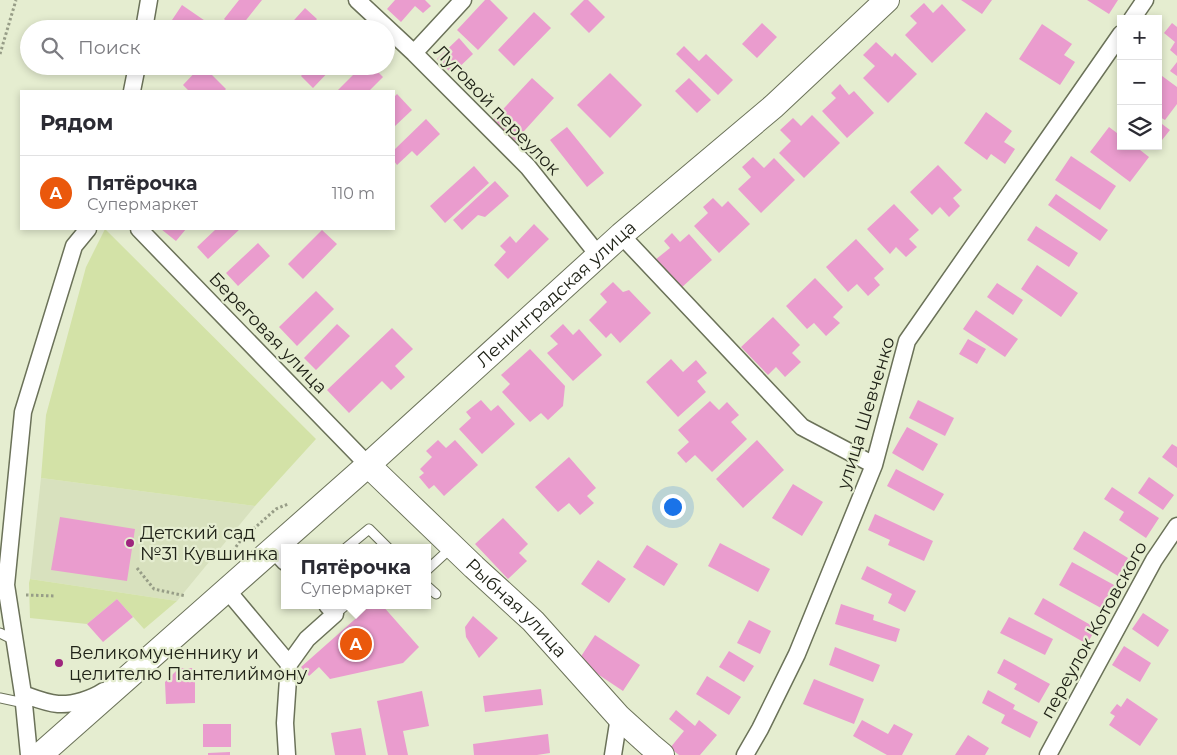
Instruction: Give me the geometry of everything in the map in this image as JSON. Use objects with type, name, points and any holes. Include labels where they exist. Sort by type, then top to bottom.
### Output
[{"type":"street","points":[[146,20],[149,0]]},
{"type":"street","name":"Луговой переулок","points":[[357,0],[378,20]]},
{"type":"street","points":[[414,54],[463,0]]},
{"type":"street","name":"Ленинградская улица","points":[[291,544],[368,466],[621,235],[774,106],[887,0]]},
{"type":"street","points":[[1135,15],[1145,0]]},
{"type":"street","name":"Луговой переулок","points":[[395,36],[528,167],[599,256]]},
{"type":"street","name":"улица Шевченко","points":[[745,755],[797,654],[874,465],[907,341],[1117,40]]},
{"type":"street","points":[[132,90],[135,75]]},
{"type":"street","points":[[29,755],[23,699],[7,636],[6,585],[23,412],[74,246],[87,230]]},
{"type":"street","name":"Береговая улица","points":[[140,230],[368,466]]},
{"type":"street","points":[[621,235],[802,427],[874,465]]},
{"type":"street","name":"Рыбная улица","points":[[368,466],[533,621],[619,717],[662,755]]},
{"type":"street","name":"переулок Котовского","points":[[1048,755],[1154,560],[1177,526]]},
{"type":"street","name":"Ленинградская улица","points":[[40,755],[227,590],[279,556]]},
{"type":"street","points":[[227,590],[289,664]]},
{"type":"street","points":[[287,755],[285,723],[289,664],[307,639],[335,609]]},
{"type":"street","points":[[23,699],[58,704],[77,702],[99,694],[135,672]]},
{"type":"street","points":[[613,755],[619,717]]},
{"type":"lane","points":[[351,544],[369,529],[384,544]]},
{"type":"lane","points":[[431,566],[452,546]]},
{"type":"lane","points":[[431,590],[436,594]]},
{"type":"lane","points":[[0,698],[23,699]]},
{"type":"path","points":[[0,54],[16,0]]},
{"type":"path","points":[[225,562],[241,540],[276,509],[294,503]]},
{"type":"path","points":[[22,595],[56,596]]},
{"type":"shaded area","name":"Детский сад №31 Кувшинка","points":[[41,478],[255,506],[177,601],[30,579]]},
{"type":"green space","points":[[106,230],[316,439],[255,506],[41,478],[46,415],[86,267]]},
{"type":"green space","points":[[30,579],[177,601],[144,629],[117,599],[87,624],[30,618]]},
{"type":"building","points":[[239,0],[262,0],[246,20],[224,19]]},
{"type":"building","points":[[395,0],[425,0],[431,6],[423,13],[415,6],[401,22],[387,9]]},
{"type":"building","points":[[485,0],[490,0],[508,18],[478,50],[457,30]]},
{"type":"building","points":[[584,0],[588,0],[605,17],[589,33],[570,14]]},
{"type":"building","points":[[961,0],[992,0],[982,14]]},
{"type":"building","points":[[1087,0],[1118,0],[1109,14]]},
{"type":"building","points":[[924,3],[933,13],[942,4],[966,30],[932,63],[905,35],[917,23],[910,16]]},
{"type":"building","points":[[182,5],[204,20],[172,20]]},
{"type":"building","points":[[305,8],[317,19],[316,20],[294,20]]},
{"type":"building","points":[[534,12],[551,28],[514,66],[498,50]]},
{"type":"building","points":[[762,23],[777,37],[757,58],[742,44]]},
{"type":"building","points":[[1172,23],[1177,27],[1177,56],[1170,50],[1175,42],[1164,33]]},
{"type":"building","points":[[1042,24],[1072,44],[1064,55],[1075,62],[1060,85],[1019,59]]},
{"type":"building","points":[[459,38],[473,54],[452,74],[437,59]]},
{"type":"building","points":[[876,42],[892,57],[895,53],[917,74],[888,103],[863,78],[875,66],[863,55]]},
{"type":"building","points":[[684,46],[699,61],[706,54],[733,80],[718,95],[676,54]]},
{"type":"building","points":[[1177,62],[1177,76],[1170,71]]},
{"type":"building","points":[[610,73],[642,105],[610,138],[577,105]]},
{"type":"building","points":[[192,75],[212,75],[226,89],[188,90],[183,85]]},
{"type":"building","points":[[302,75],[325,75],[313,88]]},
{"type":"building","points":[[353,75],[381,75],[383,77],[370,90],[338,90]]},
{"type":"building","points":[[1162,76],[1177,87],[1177,104],[1165,120],[1162,118]]},
{"type":"building","points":[[532,78],[554,98],[515,141],[493,120]]},
{"type":"building","points":[[689,78],[711,100],[697,113],[675,91]]},
{"type":"building","points":[[840,84],[849,95],[854,91],[874,113],[847,138],[822,111],[836,98],[831,93]]},
{"type":"building","points":[[397,94],[412,110],[395,126],[395,96]]},
{"type":"building","points":[[986,112],[1012,131],[1004,142],[1015,149],[1005,164],[991,154],[987,160],[964,143]]},
{"type":"building","points":[[812,115],[840,143],[804,178],[779,153],[791,141],[780,130],[793,118],[801,126]]},
{"type":"building","points":[[426,119],[440,134],[417,156],[412,151],[397,165],[395,162],[395,149]]},
{"type":"building","points":[[1162,124],[1170,130],[1162,140]]},
{"type":"building","points":[[567,127],[604,173],[587,187],[550,140]]},
{"type":"building","points":[[1109,127],[1117,133],[1117,150],[1140,150],[1149,157],[1130,182],[1090,152]]},
{"type":"building","points":[[1071,156],[1116,186],[1100,210],[1055,180]]},
{"type":"building","points":[[753,157],[764,168],[774,158],[795,180],[761,213],[738,189],[751,177],[742,167]]},
{"type":"building","points":[[938,165],[962,190],[953,198],[960,206],[949,217],[940,207],[932,215],[910,192]]},
{"type":"building","points":[[474,166],[489,183],[445,223],[430,206]]},
{"type":"building","points":[[495,181],[509,196],[485,217],[478,215],[462,230],[453,220]]},
{"type":"building","points":[[1056,194],[1108,230],[1100,241],[1048,205]]},
{"type":"building","points":[[713,198],[722,207],[728,201],[750,224],[719,253],[694,226],[708,213],[703,207]]},
{"type":"building","points":[[894,204],[919,230],[909,239],[917,247],[906,257],[896,247],[890,254],[867,229]]},
{"type":"building","points":[[534,224],[549,239],[508,279],[494,265],[506,252],[500,246],[510,236],[516,243]]},
{"type":"building","points":[[1036,226],[1078,253],[1069,267],[1027,240]]},
{"type":"building","points":[[162,230],[185,230],[176,241]]},
{"type":"building","points":[[215,230],[239,230],[208,259],[197,247]]},
{"type":"building","points":[[322,230],[337,244],[303,279],[288,264]]},
{"type":"building","points":[[672,233],[680,242],[689,234],[712,260],[681,288],[655,260],[670,248],[664,241]]},
{"type":"building","points":[[856,239],[884,269],[874,278],[880,285],[868,296],[857,284],[848,292],[826,267]]},
{"type":"building","points":[[258,243],[270,256],[238,286],[226,273]]},
{"type":"building","points":[[1037,265],[1078,293],[1061,317],[1021,289]]},
{"type":"building","points":[[815,278],[843,307],[833,317],[840,323],[826,336],[814,323],[807,329],[786,306]]},
{"type":"building","points":[[613,282],[623,292],[629,290],[651,313],[620,343],[611,333],[606,338],[589,320],[607,302],[600,294]]},
{"type":"building","points":[[997,283],[1023,300],[1013,315],[987,297]]},
{"type":"building","points":[[316,291],[334,309],[297,346],[279,327]]},
{"type":"building","points":[[976,310],[1018,339],[1005,357],[963,329]]},
{"type":"building","points":[[773,317],[800,345],[792,353],[801,362],[785,377],[776,367],[768,375],[741,347]]},
{"type":"building","points":[[337,324],[350,336],[316,370],[304,358]]},
{"type":"building","points":[[563,324],[573,335],[579,329],[602,355],[573,381],[547,353],[558,344],[550,336]]},
{"type":"building","points":[[392,328],[413,349],[395,366],[405,377],[391,390],[382,381],[349,413],[327,390]]},
{"type":"building","points":[[968,339],[986,349],[977,364],[959,354]]},
{"type":"building","points":[[530,349],[565,386],[563,406],[548,420],[541,413],[530,422],[502,392],[510,384],[501,375]]},
{"type":"building","points":[[671,359],[683,372],[696,360],[707,373],[697,381],[706,392],[678,417],[646,382]]},
{"type":"building","points":[[481,400],[491,411],[498,405],[515,424],[482,454],[459,429],[471,418],[466,412]]},
{"type":"building","points":[[918,400],[954,418],[945,436],[909,418]]},
{"type":"building","points":[[710,401],[719,410],[727,402],[739,415],[731,422],[747,439],[712,472],[695,455],[686,463],[677,453],[689,442],[678,430]]},
{"type":"building","points":[[907,427],[938,444],[923,471],[892,453]]},
{"type":"building","points":[[438,440],[446,448],[455,440],[478,465],[444,496],[434,485],[429,489],[419,477],[424,473],[420,469],[432,457],[426,451]]},
{"type":"building","points":[[757,440],[784,470],[743,508],[716,479]]},
{"type":"building","points":[[1172,444],[1177,447],[1177,468],[1162,457]]},
{"type":"building","points":[[569,457],[596,488],[587,496],[594,503],[580,515],[569,503],[558,512],[535,487]]},
{"type":"building","points":[[896,469],[944,494],[934,511],[887,486]]},
{"type":"building","points":[[1149,477],[1174,495],[1163,510],[1138,493]]},
{"type":"building","points":[[793,484],[823,502],[802,536],[772,518]]},
{"type":"building","points":[[1112,487],[1159,518],[1146,538],[1119,520],[1124,512],[1104,499]]},
{"type":"building","points":[[875,514],[933,541],[924,561],[888,545],[890,540],[868,530]]},
{"type":"building","points":[[60,517],[135,529],[127,581],[51,570]]},
{"type":"building","points":[[503,518],[528,544],[519,553],[527,561],[508,579],[475,544]]},
{"type":"building","points":[[1084,531],[1128,558],[1118,576],[1073,549]]},
{"type":"building","points":[[720,543],[770,569],[758,592],[708,566]]},
{"type":"building","points":[[647,545],[678,564],[664,586],[633,567]]},
{"type":"building","points":[[598,560],[626,579],[609,603],[581,584]]},
{"type":"building","points":[[1072,562],[1114,585],[1101,608],[1059,585]]},
{"type":"building","points":[[867,566],[916,591],[905,612],[888,603],[892,594],[861,579]]},
{"type":"building","points":[[1043,598],[1096,628],[1087,644],[1034,614]]},
{"type":"building","points":[[117,599],[133,617],[103,642],[87,624]]},
{"type":"building","points":[[841,604],[874,615],[873,620],[900,629],[896,642],[835,624]]},
{"type":"building","points":[[366,609],[386,609],[419,647],[403,663],[330,679],[319,667],[309,676],[301,667]]},
{"type":"building","points":[[1143,613],[1169,630],[1158,647],[1132,629]]},
{"type":"building","points":[[473,616],[498,638],[479,658],[466,637],[465,627]]},
{"type":"building","points":[[1009,617],[1053,639],[1045,655],[1000,633]]},
{"type":"building","points":[[749,620],[771,631],[760,654],[737,643]]},
{"type":"building","points":[[595,635],[640,665],[623,691],[578,661]]},
{"type":"building","points":[[1124,646],[1151,663],[1140,682],[1112,665]]},
{"type":"building","points":[[835,647],[880,665],[873,682],[829,665]]},
{"type":"building","points":[[729,651],[754,666],[744,682],[719,667]]},
{"type":"building","points":[[1004,659],[1050,684],[1039,703],[1014,689],[1017,684],[997,673]]},
{"type":"building","points":[[179,668],[195,668],[195,703],[166,704],[165,682]]},
{"type":"building","points":[[707,676],[741,697],[729,715],[696,694]]},
{"type":"building","points":[[814,679],[864,699],[854,724],[803,704]]},
{"type":"building","points":[[541,689],[543,705],[485,712],[483,696]]},
{"type":"building","points":[[988,690],[1015,705],[1013,709],[1038,722],[1030,738],[1001,723],[1005,715],[982,703]]},
{"type":"building","points":[[422,691],[429,726],[403,731],[408,755],[388,755],[377,701]]},
{"type":"building","points":[[1127,698],[1158,719],[1140,746],[1109,725],[1115,716],[1110,713],[1117,704],[1121,707]]},
{"type":"building","points":[[676,710],[695,726],[699,720],[717,735],[700,755],[679,755],[670,748],[684,731],[669,719]]},
{"type":"building","points":[[862,720],[888,734],[894,724],[913,734],[902,755],[887,755],[853,736]]},
{"type":"building","points":[[203,724],[231,724],[231,747],[203,747]]},
{"type":"building","points":[[361,728],[366,755],[335,755],[331,733]]},
{"type":"building","points":[[548,734],[550,753],[537,755],[474,755],[473,744]]},
{"type":"building","points":[[968,735],[989,748],[985,755],[955,755]]},
{"type":"building","points":[[230,752],[230,755],[208,755],[208,753]]},
{"type":"place","name":"Детский сад №31 Кувшинка","points":[[130,543]]},
{"type":"place","name":"Пятёрочка","points":[[356,644]]},
{"type":"place","name":"Великомученнику и целителю Пантелиймону","points":[[59,663]]}]
